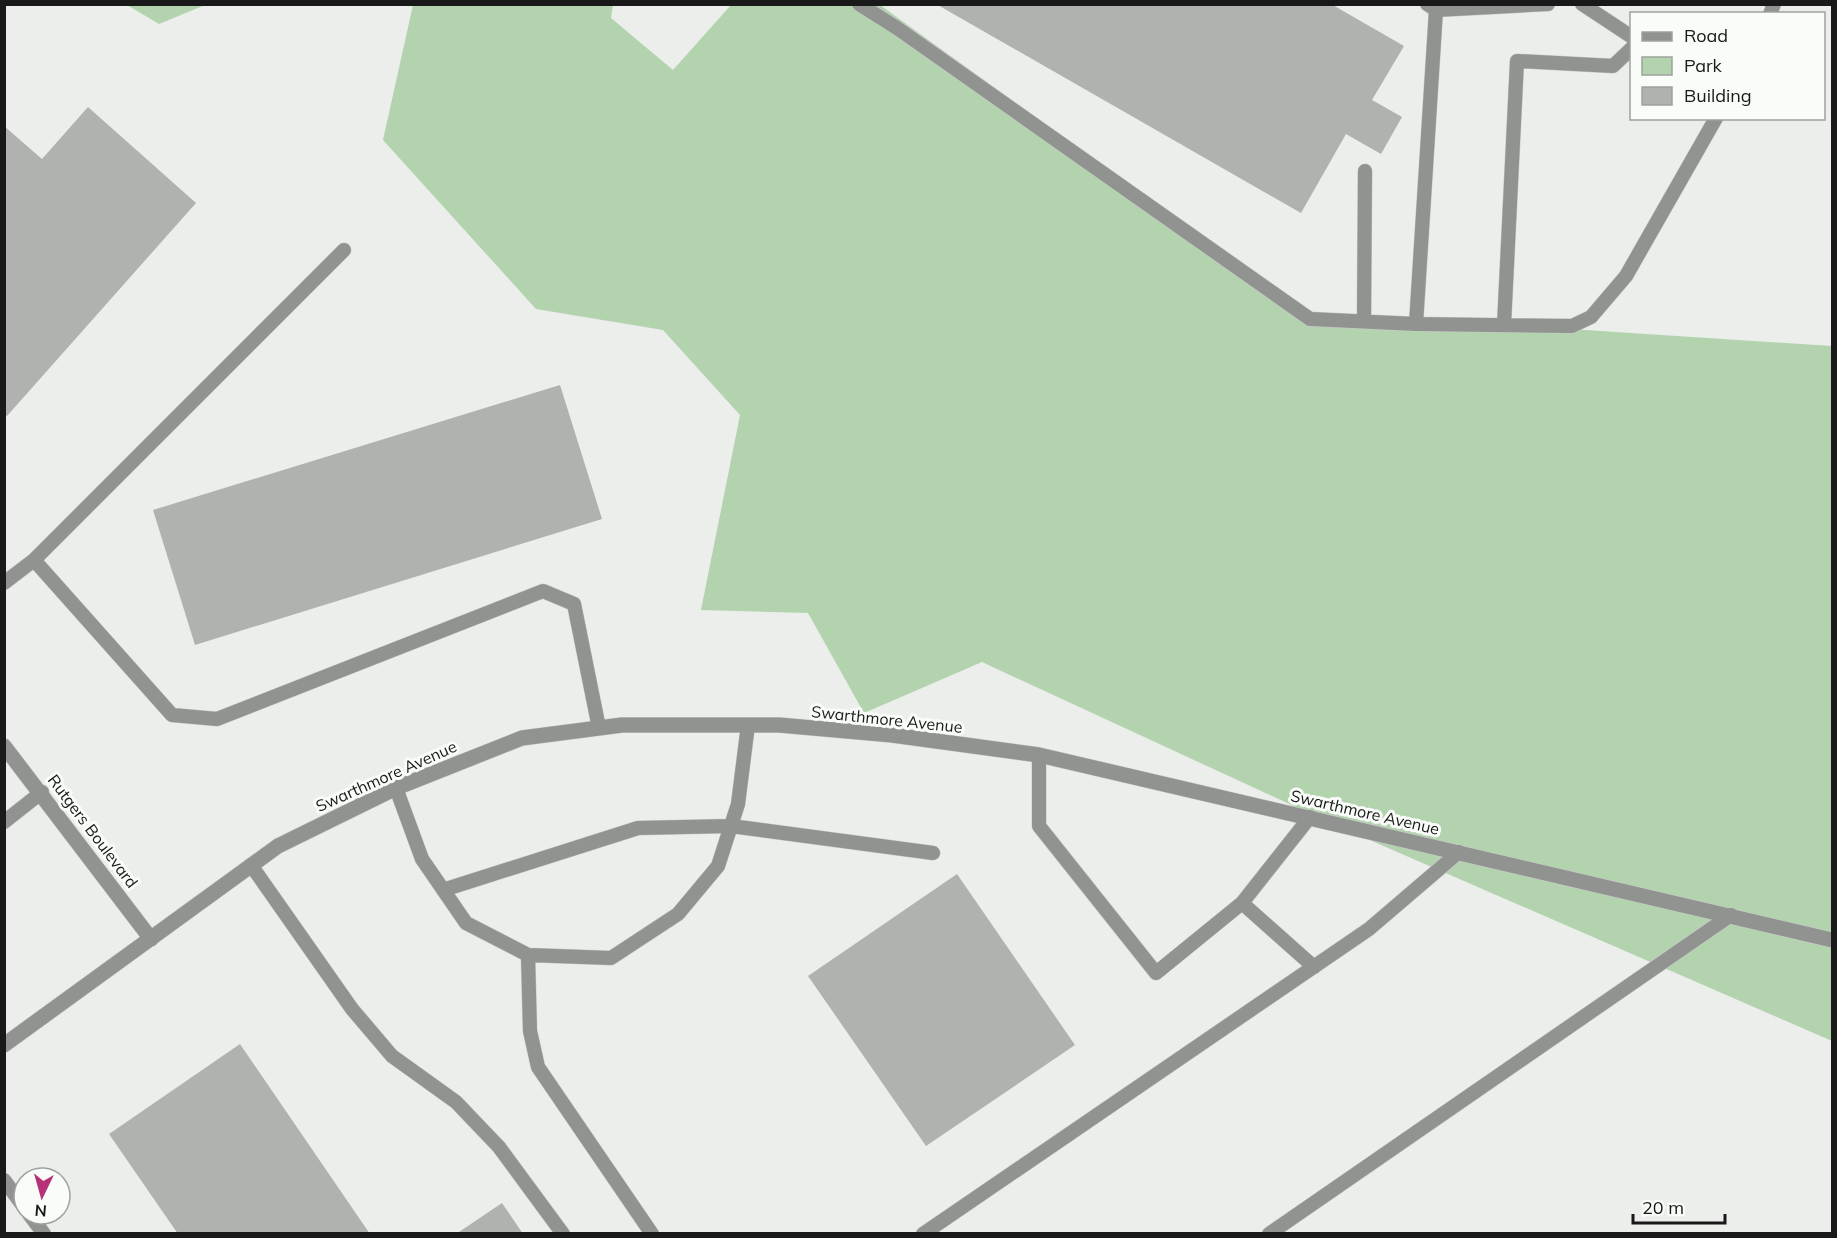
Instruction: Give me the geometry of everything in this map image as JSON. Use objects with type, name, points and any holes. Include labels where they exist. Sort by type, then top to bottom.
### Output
[{"type":"street","name":"Swarthmore Avenue","points":[[4,1046],[278,846],[396,788],[522,738],[622,725],[748,725],[892,735],[1039,755],[1833,940]]},
{"type":"street","name":"Rutgers Boulevard","points":[[4,746],[42,792],[151,939]]},
{"type":"lane","points":[[859,4],[897,28],[1310,319],[1416,324],[1572,326],[1591,317],[1626,276],[1715,120]]},
{"type":"lane","points":[[1416,324],[1432,7],[1548,4]]},
{"type":"lane","points":[[1582,4],[1630,36]]},
{"type":"lane","points":[[1504,325],[1517,61],[1612,66],[1630,50]]},
{"type":"lane","points":[[1364,321],[1365,171]]},
{"type":"lane","points":[[4,583],[34,560],[344,250]]},
{"type":"lane","points":[[34,560],[171,715],[216,719],[543,591],[574,603],[599,728]]},
{"type":"lane","points":[[396,788],[422,859],[466,923],[528,955],[611,958],[678,914],[718,866],[738,804],[748,725]]},
{"type":"lane","points":[[1039,755],[1040,826],[1156,973],[1242,903],[1310,817]]},
{"type":"lane","points":[[4,822],[42,792]]},
{"type":"lane","points":[[443,890],[638,828],[731,826],[933,853]]},
{"type":"lane","points":[[923,1233],[1369,929],[1459,852]]},
{"type":"lane","points":[[251,866],[352,1009],[392,1056],[456,1102],[499,1147],[563,1233]]},
{"type":"lane","points":[[1242,903],[1314,967]]},
{"type":"lane","points":[[1269,1233],[1731,915]]},
{"type":"lane","points":[[528,955],[530,1031],[538,1067],[652,1233]]},
{"type":"green space","points":[[127,5],[205,5],[159,24]]},
{"type":"green space","points":[[413,5],[613,5],[611,18],[673,70],[731,5],[880,5],[1306,312],[1832,346],[1832,1041],[1326,821],[982,662],[864,713],[808,613],[701,610],[740,415],[663,330],[536,309],[383,140]]},
{"type":"building","points":[[936,4],[1331,4],[1404,46],[1372,100],[1402,117],[1381,154],[1346,134],[1301,213]]},
{"type":"building","points":[[88,107],[196,203],[7,416],[4,414],[4,126],[42,159]]},
{"type":"building","points":[[560,385],[602,519],[195,645],[153,510]]},
{"type":"building","points":[[957,874],[1075,1045],[926,1146],[808,976]]},
{"type":"building","points":[[240,1044],[370,1234],[178,1234],[109,1134]]},
{"type":"building","points":[[502,1203],[523,1234],[456,1234]]}]
